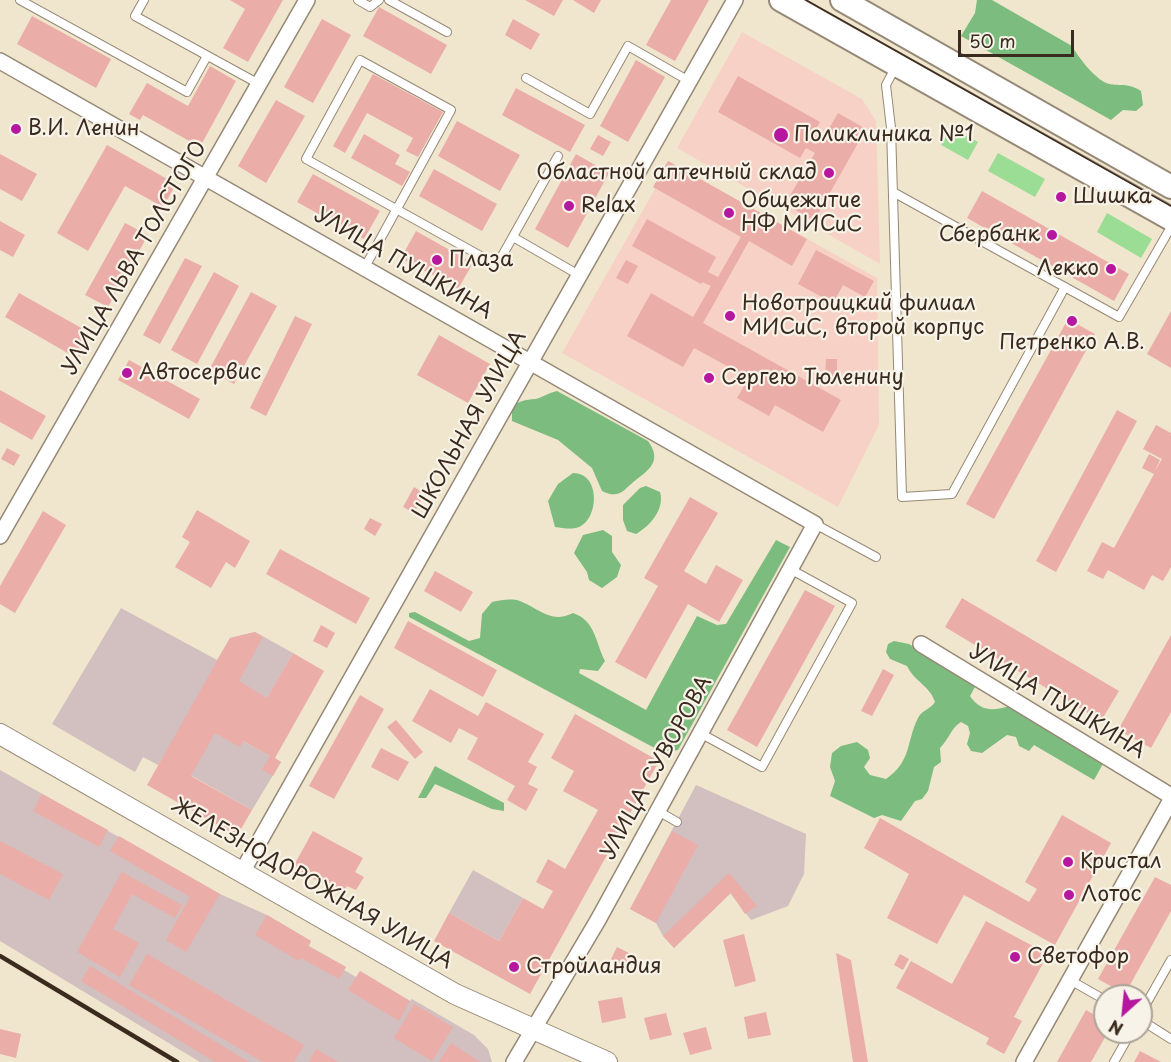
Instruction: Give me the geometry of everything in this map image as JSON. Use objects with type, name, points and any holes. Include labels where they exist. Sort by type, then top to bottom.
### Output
[{"type":"main road","points":[[782,0],[896,64],[931,67],[1171,187]]},
{"type":"main road","points":[[842,0],[931,67],[1171,219]]},
{"type":"main road","name":"ЖЕЛЕЗНОДОРОЖНАЯ УЛИЦА","points":[[0,734],[455,994],[607,1062]]},
{"type":"street","name":"УЛИЦА ЛЬВА ТОЛСТОГО","points":[[0,536],[307,0]]},
{"type":"street","name":"ШКОЛЬНАЯ УЛИЦА","points":[[242,872],[735,0]]},
{"type":"street","name":"УЛИЦА ПУШКИНА","points":[[0,61],[815,524]]},
{"type":"street","name":"УЛИЦА СУВОРОВА","points":[[514,1062],[534,1031],[815,524]]},
{"type":"street","name":"УЛИЦА ПУШКИНА","points":[[921,644],[1171,798]]},
{"type":"street","points":[[1024,1062],[1171,798]]},
{"type":"lane","points":[[20,0],[187,92],[207,56]]},
{"type":"lane","points":[[144,0],[135,16],[259,84]]},
{"type":"lane","points":[[358,0],[370,7],[379,0]]},
{"type":"lane","points":[[389,0],[447,32]]},
{"type":"lane","points":[[526,78],[590,114],[627,46],[689,81]]},
{"type":"lane","points":[[365,267],[397,209],[451,110],[360,60],[306,159],[397,209],[497,265],[558,156]]},
{"type":"lane","points":[[896,64],[886,84],[891,128],[902,497],[952,494],[1065,287]]},
{"type":"lane","points":[[893,192],[1119,317],[1171,227]]},
{"type":"lane","points":[[513,237],[579,275]]},
{"type":"lane","points":[[815,524],[876,557]]},
{"type":"lane","points":[[700,733],[762,767],[852,603],[790,569]]},
{"type":"lane","points":[[657,811],[677,822]]},
{"type":"lane","points":[[1153,992],[1171,960]]},
{"type":"lane","points":[[1070,980],[1093,993]]},
{"type":"lane","points":[[1153,1028],[1171,1039]]},
{"type":"lane","points":[[1114,1062],[1124,1044]]},
{"type":"shaded area","name":"Поликлиника №1","points":[[742,32],[862,99],[876,121],[880,264],[677,148]]},
{"type":"shaded area","name":"Новотроицкий филиал МИСиС, второй корпус","points":[[668,161],[877,278],[879,425],[838,507],[562,353],[655,189],[653,187]]},
{"type":"shaded area","points":[[121,608],[217,660],[230,638],[255,632],[293,653],[243,741],[281,762],[252,810],[162,759],[158,765],[143,757],[135,772],[52,724]]},
{"type":"shaded area","points":[[0,770],[220,894],[267,915],[311,941],[309,946],[346,967],[344,970],[356,977],[360,971],[474,1035],[488,1049],[492,1062],[200,1062],[0,941]]},
{"type":"shaded area","points":[[696,785],[806,834],[804,874],[788,906],[751,920],[730,893],[674,948],[663,936],[656,923],[630,909]]},
{"type":"shaded area","points":[[473,870],[523,898],[499,941],[449,913]]},
{"type":"green space","points":[[977,0],[992,0],[1072,46],[1086,66],[1104,82],[1131,86],[1141,91],[1143,105],[1136,111],[1123,110],[1111,120],[961,36],[975,13]]},
{"type":"green space","points":[[951,128],[978,142],[968,160],[941,145]]},
{"type":"green space","points":[[998,153],[1045,179],[1035,197],[988,171]]},
{"type":"green space","points":[[1107,213],[1152,239],[1141,258],[1097,232]]},
{"type":"green space","points":[[557,391],[648,441],[654,453],[650,467],[618,494],[602,491],[592,468],[558,440],[512,421],[512,406],[521,401],[537,399]]},
{"type":"green space","points":[[573,473],[589,480],[594,497],[590,515],[579,527],[570,529],[555,527],[548,501],[558,484]]},
{"type":"green space","points":[[646,486],[660,492],[660,505],[651,522],[636,534],[627,531],[623,520],[623,505],[640,488]]},
{"type":"green space","points":[[603,530],[612,536],[612,552],[621,565],[617,577],[602,588],[589,580],[587,572],[574,553],[583,535]]},
{"type":"green space","points":[[776,540],[790,547],[678,750],[664,753],[409,617],[409,613],[415,612],[469,641],[480,638],[482,614],[492,602],[517,600],[546,614],[558,617],[573,613],[591,627],[605,661],[598,671],[580,669],[579,673],[646,710],[697,616],[717,625],[726,624]]},
{"type":"green space","points":[[894,641],[909,644],[976,685],[970,696],[983,708],[998,709],[1010,706],[1104,762],[1094,780],[1034,745],[1029,751],[1019,746],[1016,737],[1007,735],[982,753],[971,751],[967,744],[970,733],[968,726],[961,722],[940,748],[941,762],[934,767],[928,791],[922,799],[915,801],[901,821],[882,815],[874,818],[830,796],[835,781],[830,767],[832,753],[841,746],[857,742],[868,750],[870,758],[864,767],[870,775],[886,779],[904,758],[920,715],[935,702],[930,692],[907,666],[890,659],[886,652],[888,644]]},
{"type":"green space","points":[[435,766],[504,803],[504,811],[492,809],[435,784],[426,798],[418,798]]},
{"type":"building","points":[[230,0],[283,0],[248,62],[223,48],[245,9]]},
{"type":"building","points":[[525,0],[563,0],[554,16]]},
{"type":"building","points":[[573,0],[601,0],[594,13]]},
{"type":"building","points":[[671,0],[709,0],[675,61],[646,45]]},
{"type":"building","points":[[379,7],[447,45],[431,74],[363,36]]},
{"type":"building","points":[[32,16],[111,59],[96,88],[17,44]]},
{"type":"building","points":[[322,19],[351,35],[313,103],[284,87]]},
{"type":"building","points":[[513,19],[540,34],[531,50],[505,35]]},
{"type":"building","points":[[636,60],[665,77],[628,142],[600,126]]},
{"type":"building","points":[[210,66],[236,81],[200,147],[143,115],[140,120],[129,114],[147,83],[188,106]]},
{"type":"building","points":[[373,74],[443,112],[418,157],[406,151],[413,138],[367,113],[345,153],[333,146]]},
{"type":"building","points":[[738,76],[820,122],[813,134],[823,139],[838,113],[866,129],[814,221],[785,204],[815,153],[806,148],[800,158],[718,112]]},
{"type":"building","points":[[516,88],[585,125],[570,152],[502,115]]},
{"type":"building","points":[[276,100],[305,116],[266,183],[238,166]]},
{"type":"building","points":[[457,121],[520,155],[500,191],[438,156]]},
{"type":"building","points":[[364,134],[400,155],[395,164],[410,172],[402,186],[351,158]]},
{"type":"building","points":[[598,135],[611,142],[603,156],[590,149]]},
{"type":"building","points":[[107,145],[176,184],[163,207],[125,186],[88,251],[57,233]]},
{"type":"building","points":[[0,154],[37,174],[22,201],[0,189]]},
{"type":"building","name":"Relax","points":[[576,154],[609,173],[568,248],[535,229]]},
{"type":"building","points":[[668,161],[807,239],[792,266],[749,241],[703,323],[841,400],[823,432],[775,405],[769,416],[737,398],[749,378],[694,348],[683,367],[627,336],[651,293],[693,317],[711,286],[702,282],[701,284],[632,246],[647,219],[716,257],[708,272],[718,277],[741,237],[653,187]]},
{"type":"building","points":[[434,169],[497,204],[482,231],[419,196]]},
{"type":"building","points":[[313,174],[380,211],[364,239],[297,202]]},
{"type":"building","points":[[982,191],[1129,274],[1114,301],[967,218]]},
{"type":"building","points":[[0,221],[25,235],[13,257],[0,250]]},
{"type":"building","points":[[125,223],[148,235],[108,307],[85,295]]},
{"type":"building","name":"Плаза","points":[[416,231],[473,263],[458,289],[401,258]]},
{"type":"building","points":[[816,250],[874,281],[865,297],[843,285],[833,303],[798,284]]},
{"type":"building","points":[[185,258],[202,266],[160,344],[143,335]]},
{"type":"building","points":[[626,260],[638,266],[628,284],[616,278]]},
{"type":"building","points":[[214,272],[239,286],[197,364],[171,350]]},
{"type":"building","points":[[251,292],[277,306],[234,384],[209,370]]},
{"type":"building","points":[[19,293],[92,334],[78,359],[5,317]]},
{"type":"building","points":[[1171,311],[1171,368],[1147,354]]},
{"type":"building","points":[[295,316],[312,324],[266,416],[250,408]]},
{"type":"building","points":[[1068,319],[1095,334],[994,519],[966,504]]},
{"type":"building","points":[[439,335],[490,364],[468,403],[417,375]]},
{"type":"building","points":[[826,359],[837,359],[837,377],[825,377]]},
{"type":"building","points":[[129,360],[200,399],[189,419],[118,380]]},
{"type":"building","points":[[0,390],[46,416],[32,440],[0,422]]},
{"type":"building","points":[[1117,410],[1137,421],[1056,572],[1036,561]]},
{"type":"building","points":[[1156,425],[1171,433],[1171,567],[1163,581],[1152,575],[1144,590],[1108,570],[1103,579],[1087,571],[1102,542],[1114,548],[1154,474],[1142,468],[1149,454],[1160,460],[1155,471],[1162,459],[1143,449]]},
{"type":"building","points":[[7,448],[20,455],[14,466],[1,459]]},
{"type":"building","points":[[414,487],[425,494],[414,513],[403,507]]},
{"type":"building","points":[[690,497],[718,513],[684,571],[706,584],[716,565],[743,580],[719,622],[688,604],[646,679],[615,662],[658,586],[644,578]]},
{"type":"building","points":[[197,510],[250,541],[235,568],[226,562],[211,588],[175,567],[190,542],[182,537]]},
{"type":"building","points":[[43,511],[66,525],[15,613],[0,604],[0,586]]},
{"type":"building","points":[[370,518],[382,524],[375,536],[364,529]]},
{"type":"building","points":[[280,549],[370,598],[356,624],[266,574]]},
{"type":"building","points":[[435,571],[473,592],[461,612],[424,591]]},
{"type":"building","points":[[805,590],[835,606],[757,747],[727,730]]},
{"type":"building","points":[[962,598],[1119,691],[1101,721],[945,627]]},
{"type":"building","points":[[408,621],[497,670],[483,697],[394,648]]},
{"type":"building","points":[[321,625],[335,633],[327,648],[313,641]]},
{"type":"building","points":[[255,632],[263,637],[239,681],[267,698],[293,653],[324,671],[275,758],[281,762],[273,776],[262,770],[270,756],[243,741],[240,747],[215,733],[191,776],[252,810],[237,836],[147,785],[230,638]]},
{"type":"building","points":[[1171,635],[1171,712],[1151,748],[1118,730]]},
{"type":"building","points":[[883,669],[894,675],[872,716],[861,711]]},
{"type":"building","points":[[430,689],[478,716],[486,702],[544,734],[528,762],[537,767],[528,784],[538,789],[526,811],[507,800],[515,786],[467,759],[478,738],[459,728],[451,743],[412,721]]},
{"type":"building","points":[[360,695],[384,709],[334,799],[309,786]]},
{"type":"building","points":[[575,714],[659,761],[530,994],[434,941],[449,913],[499,941],[523,898],[543,909],[553,891],[536,882],[548,859],[565,869],[598,810],[563,791],[574,771],[551,758]]},
{"type":"building","points":[[396,720],[423,752],[415,759],[387,727]]},
{"type":"building","points":[[381,748],[409,762],[398,781],[371,767]]},
{"type":"building","points":[[42,794],[108,830],[99,847],[33,811]]},
{"type":"building","points":[[1062,815],[1111,843],[1055,945],[964,895],[937,944],[887,918],[909,874],[864,848],[880,818],[1029,902],[1037,889],[1025,882]]},
{"type":"building","points":[[313,831],[363,858],[355,872],[364,877],[356,890],[347,886],[342,895],[293,867]]},
{"type":"building","points":[[672,831],[698,845],[656,923],[630,909]]},
{"type":"building","points":[[119,836],[220,894],[186,952],[166,940],[190,897],[110,851]]},
{"type":"building","points":[[0,841],[63,874],[49,900],[0,874]]},
{"type":"building","points":[[122,872],[182,905],[175,918],[132,894],[113,929],[139,943],[120,977],[77,952]]},
{"type":"building","points":[[729,873],[757,906],[745,914],[731,893],[674,948],[663,936]]},
{"type":"building","points":[[1155,877],[1171,885],[1171,911],[1131,984],[1107,984],[1098,979]]},
{"type":"building","points":[[267,915],[311,941],[308,946],[346,967],[339,979],[301,958],[299,961],[255,935]]},
{"type":"building","points":[[986,921],[1048,954],[1014,1017],[1022,1021],[1004,1054],[986,1044],[989,1038],[896,988],[911,961],[952,984]]},
{"type":"building","points":[[744,934],[756,981],[735,987],[723,940]]},
{"type":"building","points":[[617,947],[631,954],[624,966],[611,959]]},
{"type":"building","points":[[836,953],[851,960],[868,1062],[853,1062]]},
{"type":"building","points":[[147,954],[304,1045],[294,1062],[263,1062],[129,985]]},
{"type":"building","points":[[900,954],[909,959],[903,970],[894,965]]},
{"type":"building","points":[[90,966],[249,1062],[215,1062],[81,981]]},
{"type":"building","points":[[360,971],[410,1001],[399,1021],[348,990]]},
{"type":"building","points":[[622,997],[626,1018],[602,1023],[598,1001]]},
{"type":"building","points":[[414,1004],[453,1027],[432,1061],[394,1038]]},
{"type":"building","points":[[1086,1010],[1093,1014],[1093,1044],[1101,1044],[1091,1062],[1057,1062]]},
{"type":"building","points":[[766,1012],[771,1035],[748,1039],[744,1017]]},
{"type":"building","points":[[666,1013],[672,1035],[650,1040],[644,1018]]},
{"type":"building","points":[[706,1027],[712,1049],[690,1055],[683,1033]]},
{"type":"building","points":[[0,1029],[21,1034],[16,1058],[0,1054]]},
{"type":"building","points":[[451,1043],[480,1062],[439,1062]]},
{"type":"building","points":[[316,1049],[338,1062],[309,1062]]},
{"type":"building","points":[[1140,1051],[1161,1062],[1134,1062]]},
{"type":"tram line","points":[[806,0],[1171,206]]},
{"type":"railway","points":[[0,956],[177,1062]]},
{"type":"place","name":"В.И. Ленин","points":[[16,129]]},
{"type":"place","name":"Поликлиника №1","points":[[781,135]]},
{"type":"place","name":"Областной аптечный склад","points":[[829,173]]},
{"type":"place","name":"Шишка","points":[[1061,197]]},
{"type":"place","name":"Relax","points":[[569,206]]},
{"type":"place","name":"Общежитие НФ МИСиС","points":[[729,213]]},
{"type":"place","name":"Сбербанк","points":[[1052,235]]},
{"type":"place","name":"Плаза","points":[[437,260]]},
{"type":"place","name":"Лекко","points":[[1111,269]]},
{"type":"place","name":"Новотроицкий филиал МИСиС, второй корпус","points":[[730,316]]},
{"type":"place","name":"Петренко А.В.","points":[[1072,321]]},
{"type":"place","name":"Автосервис","points":[[127,373]]},
{"type":"place","name":"Сергею Тюленину","points":[[709,378]]},
{"type":"place","name":"Кристал","points":[[1068,862]]},
{"type":"place","name":"Лотос","points":[[1069,895]]},
{"type":"place","name":"Светофор","points":[[1015,957]]},
{"type":"place","name":"Стройландия","points":[[514,967]]}]
